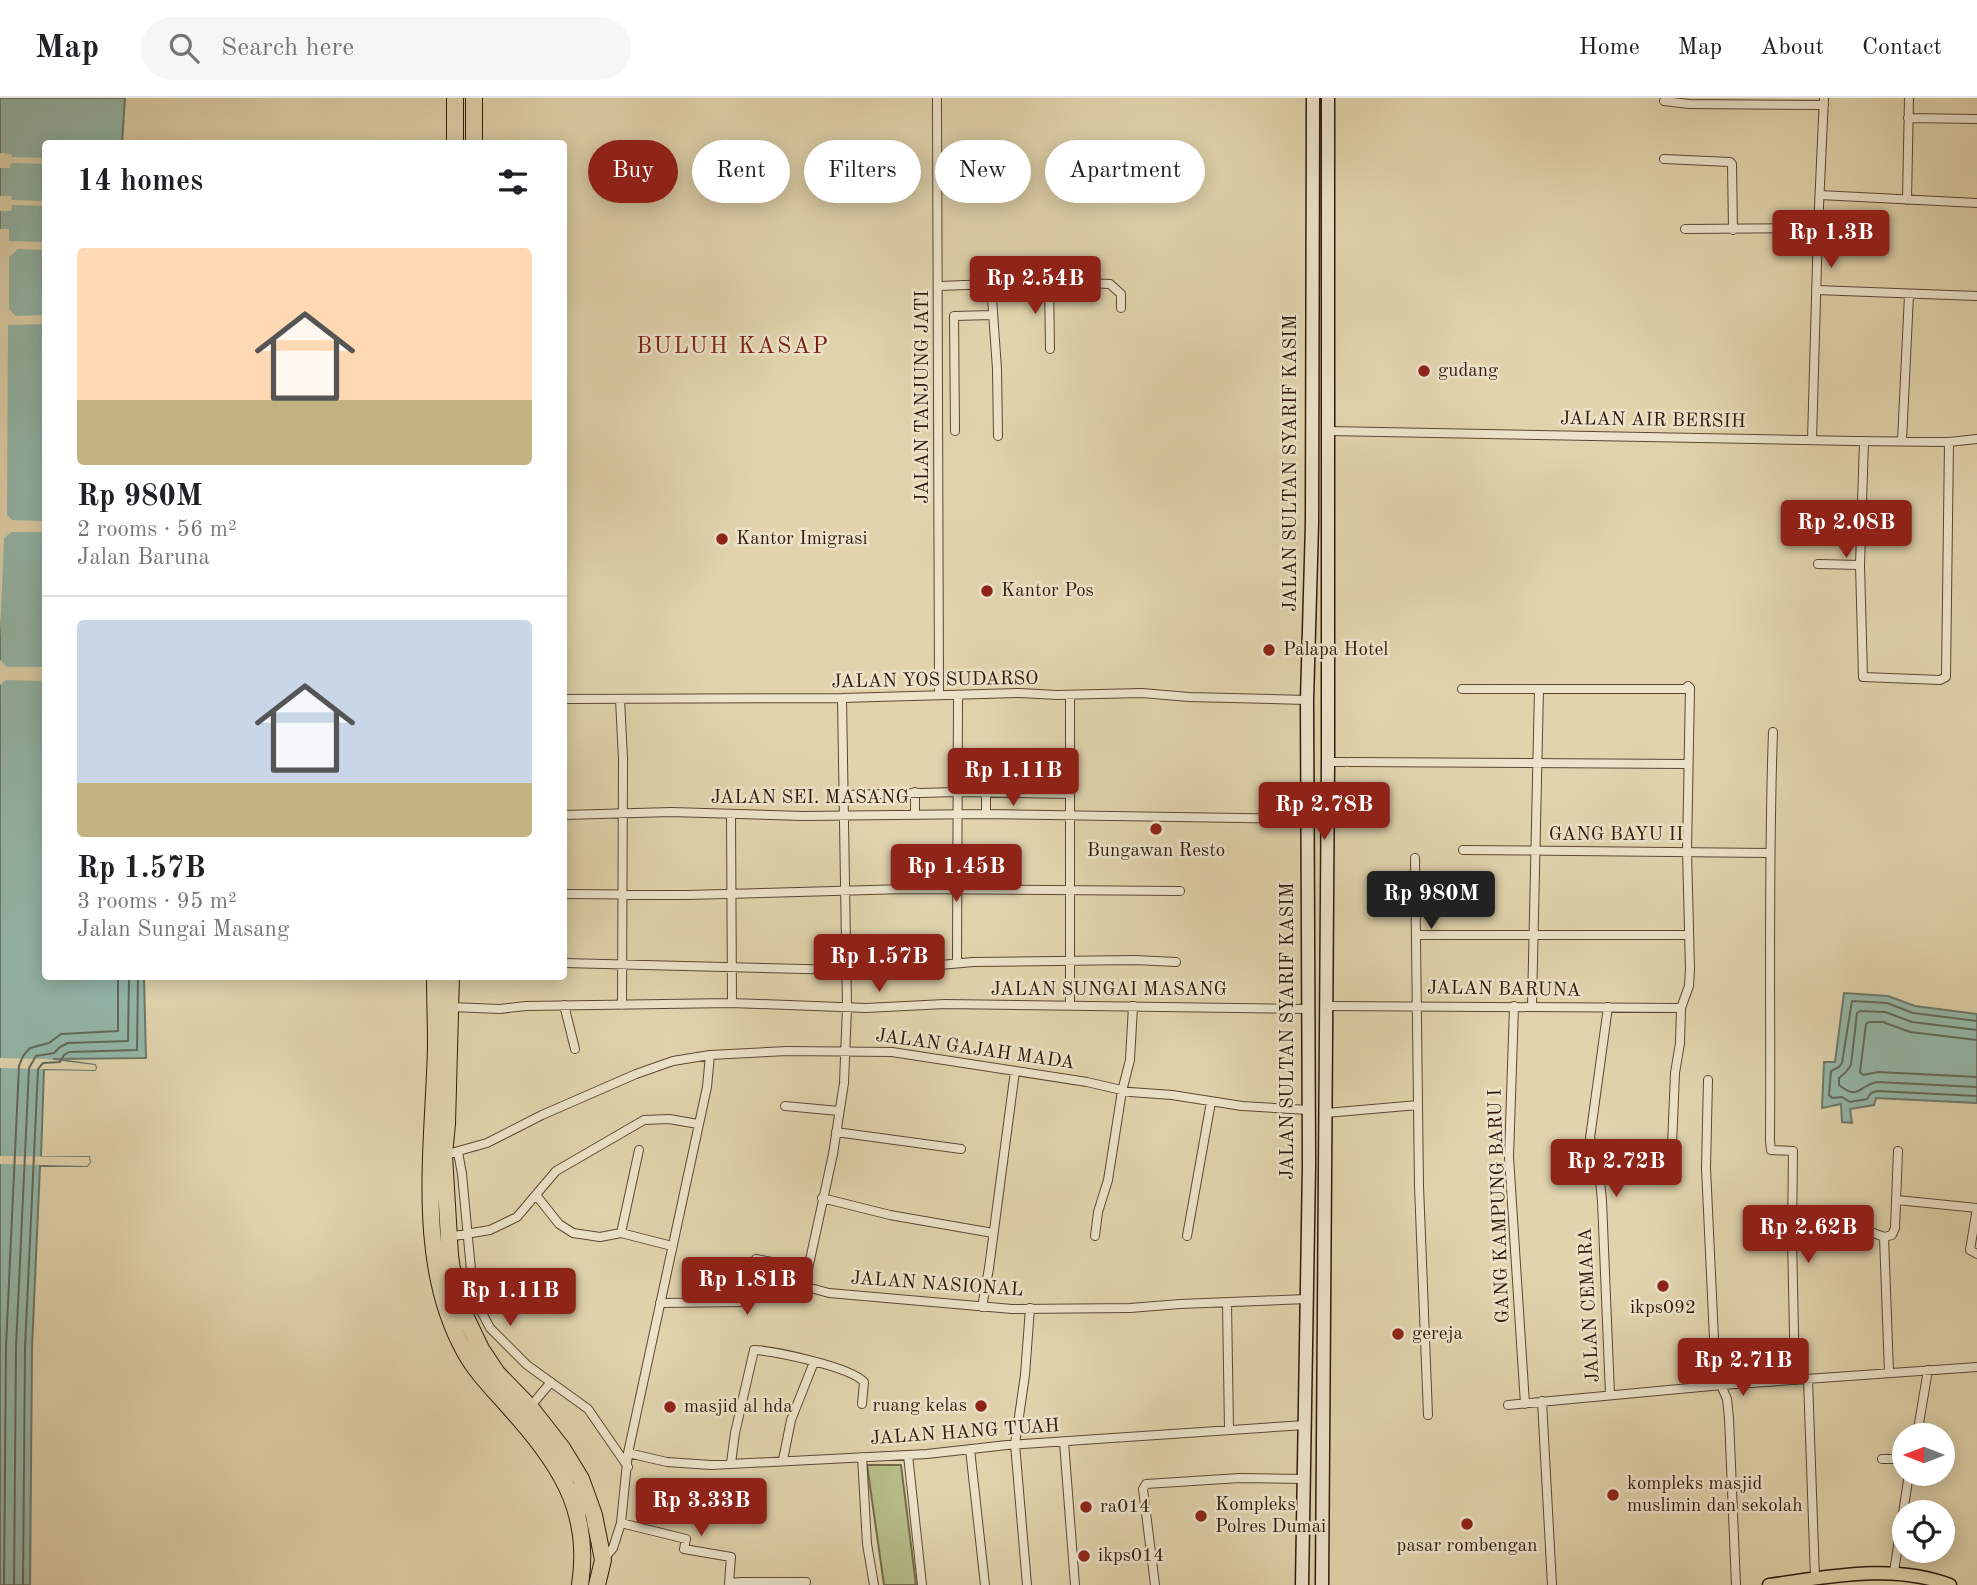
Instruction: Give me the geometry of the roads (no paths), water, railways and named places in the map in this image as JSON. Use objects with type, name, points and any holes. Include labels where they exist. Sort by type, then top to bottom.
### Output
[{"type":"highway","points":[[455,98],[455,140]]},
{"type":"highway","points":[[474,98],[474,140]]},
{"type":"highway","points":[[435,980],[436,1045],[430,1158],[460,1305],[481,1349],[497,1373],[530,1407],[562,1447],[581,1479],[594,1515],[603,1560],[597,1585]]},
{"type":"highway","points":[[451,980],[447,1124],[451,1154],[439,1208],[435,1265],[443,1301],[466,1354],[488,1384],[539,1441],[556,1464],[571,1492],[579,1517],[582,1565],[580,1585]]},
{"type":"main road","points":[[1769,1585],[1895,1572],[1916,1574],[1950,1585]]},
{"type":"street","name":"JALAN TANJUNG JATI","points":[[937,98],[939,695]]},
{"type":"street","name":"JALAN SULTAN SYARIF KASIM","points":[[1302,1585],[1309,1110],[1307,700],[1311,524],[1312,98]]},
{"type":"street","name":"JALAN SULTAN SYARIF KASIM","points":[[1322,1585],[1328,762],[1328,98]]},
{"type":"street","points":[[1908,200],[1909,98]]},
{"type":"street","points":[[1664,101],[1824,101],[1812,440]]},
{"type":"street","points":[[1908,118],[1977,118]]},
{"type":"street","points":[[1664,159],[1732,164],[1733,230]]},
{"type":"street","points":[[1820,195],[1977,204]]},
{"type":"street","points":[[1685,229],[1818,228]]},
{"type":"street","points":[[939,286],[1049,282],[1110,284],[1121,294],[1121,308]]},
{"type":"street","points":[[1049,282],[1050,349]]},
{"type":"street","points":[[991,284],[999,436]]},
{"type":"street","points":[[1816,290],[1977,296]]},
{"type":"street","points":[[1902,441],[1909,295]]},
{"type":"street","points":[[955,430],[954,316],[993,315]]},
{"type":"street","points":[[1311,320],[1327,320]]},
{"type":"street","name":"JALAN AIR BERSIH","points":[[1328,430],[1864,441],[1949,442],[1977,439]]},
{"type":"street","points":[[1864,441],[1860,565],[1863,677],[1940,680],[1946,677],[1949,442]]},
{"type":"street","points":[[1818,564],[1860,565]]},
{"type":"street","points":[[1462,689],[1685,689],[1688,685],[1691,697],[1687,851],[1689,986],[1681,1008],[1672,1146],[1593,1144]]},
{"type":"street","points":[[1532,1006],[1539,689]]},
{"type":"street","name":"JALAN YOS SUDARSO","points":[[567,699],[1142,693],[1307,700]]},
{"type":"street","points":[[1070,695],[1070,1005]]},
{"type":"street","points":[[957,963],[958,696]]},
{"type":"street","points":[[660,1303],[746,1302],[756,1259],[808,1269],[829,1174],[844,1083],[846,1050],[842,698]]},
{"type":"street","points":[[620,699],[623,813],[621,1005]]},
{"type":"street","points":[[1773,732],[1769,853],[1770,1148],[1793,1151],[1795,1380]]},
{"type":"street","points":[[1328,762],[1688,764]]},
{"type":"street","points":[[845,795],[915,792],[1070,794]]},
{"type":"street","points":[[915,792],[915,814]]},
{"type":"street","points":[[986,793],[986,814]]},
{"type":"street","points":[[731,814],[732,1003]]},
{"type":"street","name":"JALAN SEI. MASANG","points":[[567,815],[986,814],[1308,819]]},
{"type":"street","name":"GANG BAYU II","points":[[1463,850],[1769,853]]},
{"type":"street","points":[[1415,858],[1419,1186],[1428,1415]]},
{"type":"street","points":[[567,894],[846,889],[1180,891]]},
{"type":"street","points":[[1417,935],[1689,935]]},
{"type":"street","points":[[567,963],[846,970],[896,969],[957,963],[1135,960],[1176,962]]},
{"type":"street","name":"JALAN SUNGAI MASANG","points":[[449,1006],[500,1009],[564,1005],[732,1003],[893,1008],[945,1004],[1307,1009]]},
{"type":"street","points":[[564,1005],[575,1049]]},
{"type":"street","points":[[1095,1236],[1130,1060],[1133,1006]]},
{"type":"street","name":"JALAN BARUNA","points":[[1326,1006],[1681,1008]]},
{"type":"street","name":"GANG KAMPUNG BARU I","points":[[1514,1006],[1509,1157],[1525,1404]]},
{"type":"street","name":"JALAN CEMARA","points":[[1608,1007],[1590,1138],[1598,1159],[1602,1201],[1610,1394]]},
{"type":"street","name":"JALAN GAJAH MADA","points":[[451,1154],[487,1143],[542,1115],[644,1071],[673,1061],[710,1055],[846,1050],[892,1052],[1122,1091],[1242,1107],[1309,1110]]},
{"type":"street","points":[[603,1560],[613,1548],[621,1523],[628,1453],[707,1087],[710,1055]]},
{"type":"street","points":[[982,1307],[1015,1071]]},
{"type":"street","points":[[1708,1080],[1706,1146],[1714,1360],[1727,1399],[1729,1418],[1736,1585]]},
{"type":"street","points":[[1186,1236],[1211,1101]]},
{"type":"street","points":[[1326,1113],[1418,1104]]},
{"type":"street","points":[[785,1106],[839,1111]]},
{"type":"street","points":[[448,1237],[490,1230],[517,1217],[556,1171],[644,1120],[669,1119],[698,1125]]},
{"type":"street","points":[[836,1132],[961,1149]]},
{"type":"street","points":[[621,1233],[639,1150]]},
{"type":"street","points":[[1849,1216],[1858,1227],[1884,1237],[1892,1235],[1897,1200],[1898,1151]]},
{"type":"street","points":[[451,1154],[463,1182],[469,1260],[480,1309],[490,1328],[527,1364],[588,1409],[628,1467]]},
{"type":"street","points":[[536,1195],[559,1224],[573,1233],[600,1237],[621,1233],[672,1246]]},
{"type":"street","points":[[822,1198],[890,1215],[993,1233]]},
{"type":"street","points":[[1897,1200],[1977,1208],[1970,1250],[1977,1254]]},
{"type":"street","points":[[1884,1237],[1889,1372]]},
{"type":"street","points":[[451,1263],[469,1260]]},
{"type":"street","name":"JALAN NASIONAL","points":[[808,1269],[807,1287],[817,1291],[1012,1309],[1130,1308],[1307,1299]]},
{"type":"street","points":[[1227,1303],[1229,1430]]},
{"type":"street","points":[[1027,1585],[1015,1444],[1025,1375],[1030,1308]]},
{"type":"street","points":[[731,1464],[752,1351],[764,1351],[835,1367],[862,1378],[865,1384],[862,1404]]},
{"type":"street","points":[[783,1460],[792,1420],[814,1362]]},
{"type":"street","points":[[1508,1405],[1610,1394],[1977,1367]]},
{"type":"street","points":[[1919,1423],[1928,1370]]},
{"type":"street","points":[[1808,1379],[1815,1579]]},
{"type":"street","points":[[530,1407],[551,1382]]},
{"type":"street","points":[[1542,1401],[1552,1585]]},
{"type":"street","name":"JALAN HANG TUAH","points":[[628,1453],[679,1464],[731,1464],[908,1455],[1015,1444],[1305,1425]]},
{"type":"street","points":[[1064,1441],[1075,1585]]},
{"type":"street","points":[[970,1450],[985,1585]]},
{"type":"street","points":[[908,1455],[922,1585]]},
{"type":"street","points":[[862,1457],[867,1544],[874,1585]]},
{"type":"street","points":[[1882,1459],[1892,1459]]},
{"type":"street","points":[[1155,1585],[1145,1517],[1144,1486],[1185,1480],[1304,1479]]},
{"type":"street","points":[[1895,1572],[1907,1486]]},
{"type":"street","points":[[621,1523],[686,1539],[684,1549],[730,1557],[729,1583],[806,1582]]},
{"type":"water","points":[[0,98],[125,98],[122,140],[42,140],[42,980],[144,980],[146,1058],[53,1059],[95,1065],[96,1068],[44,1069],[41,1157],[89,1157],[90,1162],[87,1166],[40,1166],[32,1348],[30,1585],[0,1585]]},
{"type":"water","points":[[1844,993],[1888,996],[1915,1006],[1977,1014],[1977,1103],[1876,1098],[1874,1105],[1850,1109],[1852,1123],[1842,1122],[1841,1104],[1822,1108],[1824,1062],[1835,1062]]},
{"type":"place","name":"gudang","points":[[1424,371]]},
{"type":"place","name":"Kantor Imigrasi","points":[[722,539]]},
{"type":"place","name":"Kantor Pos","points":[[987,591]]},
{"type":"place","name":"Palapa Hotel","points":[[1269,650]]},
{"type":"place","name":"Bungawan Resto","points":[[1156,829]]},
{"type":"place","name":"ikps092","points":[[1663,1286]]},
{"type":"place","name":"gereja","points":[[1398,1334]]},
{"type":"place","name":"ruang kelas","points":[[981,1406]]},
{"type":"place","name":"masjid al hda","points":[[670,1407]]},
{"type":"place","name":"kompleks masjid muslimin dan sekolah","points":[[1613,1495]]},
{"type":"place","name":"ra014","points":[[1086,1507]]},
{"type":"place","name":"Kompleks Polres Dumai","points":[[1201,1516]]},
{"type":"place","name":"pasar rombengan","points":[[1467,1524]]},
{"type":"place","name":"ikps014","points":[[1084,1556]]},
{"type":"district","name":"BULUH KASAP","points":[[733,346]]}]
